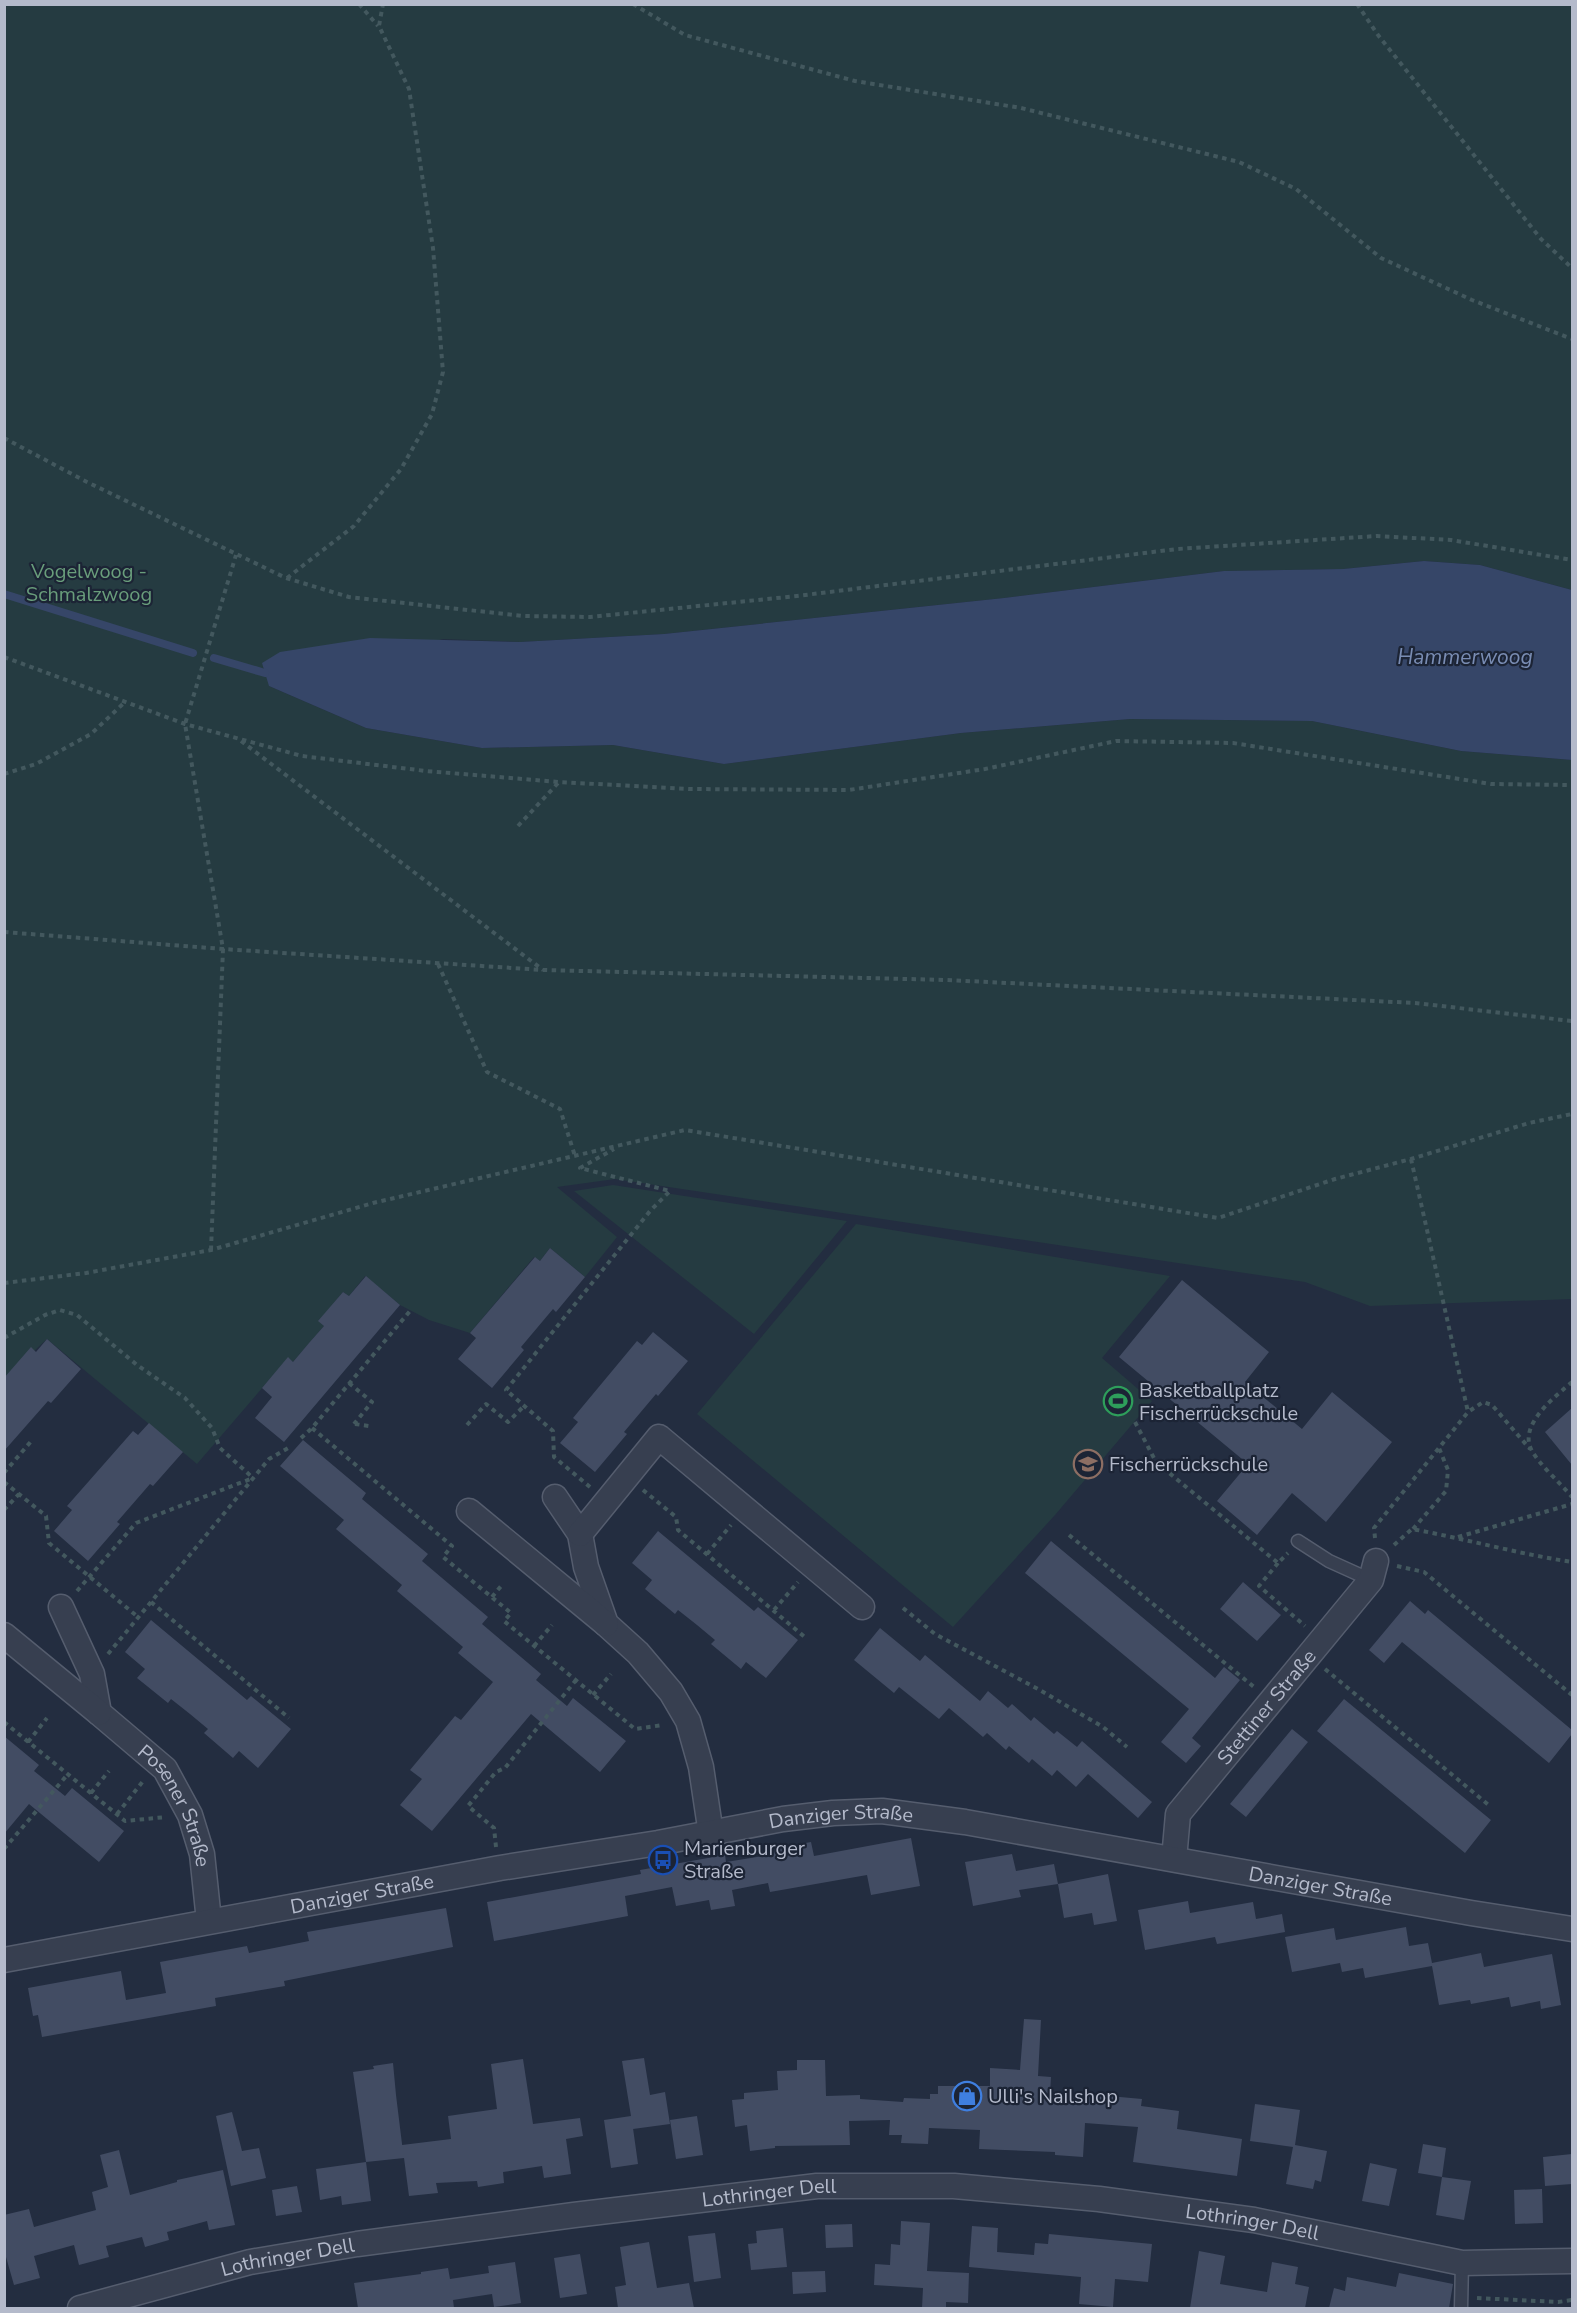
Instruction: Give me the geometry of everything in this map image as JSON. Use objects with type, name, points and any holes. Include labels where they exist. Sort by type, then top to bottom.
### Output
[{"type":"street","points":[[580,1534],[659,1437],[862,1607]]},
{"type":"street","points":[[555,1497],[580,1534],[586,1567],[606,1624]]},
{"type":"street","points":[[469,1511],[606,1624],[638,1653],[672,1692],[688,1721],[701,1767],[711,1834]]},
{"type":"street","name":"Stettiner Straße","points":[[1174,1859],[1178,1814],[1309,1656],[1374,1570]]},
{"type":"street","points":[[61,1607],[92,1674],[99,1713]]},
{"type":"street","name":"Posener Straße","points":[[4,1635],[165,1769],[190,1815],[202,1854],[209,1921]]},
{"type":"street","name":"Danziger Straße","points":[[4,1960],[500,1868],[711,1834],[793,1818],[833,1813],[882,1811],[965,1822],[1572,1929]]},
{"type":"street","name":"Lothringer Dell","points":[[80,2308],[250,2262],[357,2244],[817,2186],[954,2186],[1099,2199],[1254,2220],[1462,2263],[1572,2261]]},
{"type":"lane","points":[[1298,1541],[1329,1561],[1374,1570]]},
{"type":"lane","points":[[1461,2303],[1462,2263]]},
{"type":"path","points":[[286,578],[354,526],[401,469],[432,414],[443,372],[433,248],[409,89],[379,26],[359,4]]},
{"type":"path","points":[[379,26],[383,4]]},
{"type":"path","points":[[633,4],[685,35],[855,81],[1021,108],[1239,162],[1296,189],[1381,258],[1472,300],[1572,339]]},
{"type":"path","points":[[1358,4],[1378,35],[1541,239],[1572,268]]},
{"type":"path","points":[[4,438],[286,578],[349,597],[522,616],[590,617],[797,596],[1177,549],[1377,536],[1451,540],[1572,560]]},
{"type":"path","points":[[211,1250],[223,949],[185,724],[236,555]]},
{"type":"path","points":[[4,657],[185,724],[302,756],[426,771],[559,782],[689,789],[849,790],[985,769],[1116,741],[1233,743],[1491,784],[1572,785]]},
{"type":"path","points":[[4,774],[36,764],[91,734],[125,702]]},
{"type":"path","points":[[238,739],[543,970]]},
{"type":"path","points":[[518,826],[559,782]]},
{"type":"path","points":[[4,932],[543,970],[982,982],[1415,1004],[1572,1021]]},
{"type":"path","points":[[438,964],[487,1072],[560,1109],[575,1156]]},
{"type":"path","points":[[4,1283],[86,1273],[211,1250],[373,1203],[685,1131],[1218,1218],[1335,1179],[1572,1114]]},
{"type":"path","points":[[607,1501],[554,1457],[553,1431],[506,1390],[650,1211],[670,1191],[580,1168],[620,1146]]},
{"type":"path","points":[[1411,1159],[1468,1412]]},
{"type":"path","points":[[4,1338],[45,1315],[60,1310],[77,1315],[137,1365],[185,1398],[212,1428],[220,1448],[253,1478]]},
{"type":"path","points":[[300,1438],[312,1428],[410,1311]]},
{"type":"path","points":[[1530,1449],[1530,1431],[1538,1414],[1572,1382]]},
{"type":"path","points":[[349,1383],[372,1402],[354,1424],[369,1426]]},
{"type":"path","points":[[1374,1528],[1468,1412],[1483,1402],[1492,1405],[1572,1497]]},
{"type":"path","points":[[467,1425],[486,1404],[508,1422],[524,1406]]},
{"type":"path","points":[[1135,1422],[1156,1461],[1278,1563]]},
{"type":"path","points":[[312,1428],[452,1546],[443,1557],[511,1613],[504,1621],[635,1729],[688,1721]]},
{"type":"path","points":[[4,1473],[33,1439]]},
{"type":"path","points":[[92,1674],[269,1459],[290,1447]]},
{"type":"path","points":[[1374,1570],[1446,1491],[1448,1470],[1438,1448]]},
{"type":"path","points":[[627,1476],[676,1517],[678,1530],[807,1639]]},
{"type":"path","points":[[61,1607],[136,1523],[253,1478]]},
{"type":"path","points":[[4,1482],[46,1516],[50,1542],[138,1617]]},
{"type":"path","points":[[4,1510],[19,1494]]},
{"type":"path","points":[[1457,1537],[1572,1504]]},
{"type":"path","points":[[707,1554],[744,1508]]},
{"type":"path","points":[[1412,1529],[1457,1537],[1537,1557],[1572,1562]]},
{"type":"path","points":[[1069,1535],[1240,1676]]},
{"type":"path","points":[[1288,1612],[1259,1586],[1298,1541]]},
{"type":"path","points":[[774,1611],[812,1565]]},
{"type":"path","points":[[1374,1570],[1424,1572],[1572,1695]]},
{"type":"path","points":[[492,1597],[502,1585]]},
{"type":"path","points":[[151,1602],[289,1718]]},
{"type":"path","points":[[903,1608],[935,1634],[1103,1727],[1127,1747]]},
{"type":"path","points":[[534,1646],[552,1625]]},
{"type":"path","points":[[1309,1656],[1491,1807]]},
{"type":"path","points":[[593,1695],[611,1674]]},
{"type":"path","points":[[497,1849],[494,1828],[468,1806],[496,1772],[505,1768],[576,1680]]},
{"type":"path","points":[[28,1742],[47,1718]]},
{"type":"path","points":[[4,1722],[125,1821],[190,1815]]},
{"type":"path","points":[[91,1793],[109,1771]]},
{"type":"path","points":[[4,1849],[68,1774]]},
{"type":"path","points":[[117,1814],[133,1794]]},
{"type":"path","points":[[1461,2303],[1572,2300]]},
{"type":"green space","name":"Vogelwoog - Schmalzwoog","points":[[5,5],[1572,5],[1572,590],[1480,565],[1424,561],[1343,569],[1224,571],[1004,598],[664,634],[520,642],[443,639],[269,686],[366,728],[482,748],[613,745],[724,764],[961,733],[1130,719],[1312,721],[1461,751],[1572,760],[1572,1299],[1370,1306],[1305,1282],[615,1179],[557,1187],[617,1237],[585,1277],[550,1248],[540,1261],[534,1257],[470,1333],[429,1320],[400,1305],[365,1276],[349,1296],[343,1292],[319,1321],[324,1326],[293,1362],[288,1358],[197,1464],[47,1339],[5,1378]]},
{"type":"green space","points":[[613,1185],[847,1221],[754,1334],[574,1191]]},
{"type":"green space","points":[[856,1224],[1170,1276],[1102,1358],[1152,1401],[1055,1515],[953,1627],[697,1414]]},
{"type":"water","name":"Hammerwoog","points":[[1424,561],[1480,565],[1572,590],[1572,760],[1461,751],[1312,721],[1130,719],[961,733],[724,764],[613,745],[482,748],[366,728],[269,686],[262,663],[280,652],[370,638],[520,642],[664,634],[1004,598],[1224,571],[1343,569]]},
{"type":"building","points":[[550,1248],[585,1277],[556,1312],[553,1309],[521,1347],[524,1350],[492,1388],[458,1359],[476,1338],[470,1333],[535,1257],[540,1261]]},
{"type":"building","points":[[366,1276],[400,1305],[284,1442],[255,1418],[272,1397],[262,1388],[288,1357],[293,1362],[324,1326],[318,1321],[343,1292],[349,1296]]},
{"type":"building","points":[[1182,1280],[1269,1352],[1245,1382],[1302,1429],[1332,1392],[1392,1442],[1326,1522],[1292,1493],[1257,1535],[1217,1501],[1248,1464],[1119,1357]]},
{"type":"building","points":[[653,1332],[688,1361],[624,1432],[627,1434],[595,1472],[560,1443],[578,1422],[573,1418],[637,1341],[642,1345]]},
{"type":"building","points":[[47,1339],[81,1369],[51,1403],[48,1401],[4,1451],[4,1378],[31,1347],[36,1352]]},
{"type":"building","points":[[1572,1408],[1572,1465],[1545,1432]]},
{"type":"building","points":[[149,1423],[183,1452],[153,1486],[150,1484],[117,1522],[120,1524],[88,1561],[54,1531],[72,1510],[67,1506],[133,1431],[138,1435]]},
{"type":"building","points":[[303,1440],[366,1493],[362,1499],[428,1554],[422,1561],[488,1617],[482,1624],[541,1674],[536,1680],[567,1706],[573,1698],[626,1741],[600,1772],[531,1714],[432,1831],[400,1805],[422,1779],[410,1770],[455,1716],[461,1720],[493,1682],[458,1653],[463,1647],[397,1591],[402,1585],[336,1529],[344,1520],[280,1466]]},
{"type":"building","points":[[658,1531],[754,1611],[758,1607],[798,1640],[766,1678],[746,1662],[741,1669],[711,1644],[715,1640],[678,1610],[675,1614],[645,1589],[652,1580],[632,1563]]},
{"type":"building","points":[[1051,1541],[1215,1678],[1224,1667],[1240,1680],[1192,1738],[1201,1746],[1186,1763],[1161,1742],[1189,1709],[1025,1573]]},
{"type":"building","points":[[1243,1582],[1281,1615],[1257,1641],[1220,1609]]},
{"type":"building","points":[[1410,1601],[1425,1614],[1428,1610],[1572,1730],[1572,1734],[1549,1763],[1402,1642],[1384,1663],[1369,1650]]},
{"type":"building","points":[[151,1620],[247,1700],[251,1696],[291,1729],[258,1768],[239,1751],[233,1758],[204,1733],[208,1729],[190,1714],[171,1699],[168,1703],[137,1678],[145,1669],[125,1652]]},
{"type":"building","points":[[880,1628],[920,1661],[925,1655],[980,1701],[988,1691],[1008,1708],[1012,1704],[1031,1721],[1034,1717],[1054,1734],[1057,1731],[1077,1747],[1082,1741],[1152,1802],[1138,1818],[1088,1774],[1076,1787],[1057,1770],[1052,1776],[1032,1759],[1029,1763],[1009,1746],[1006,1750],[987,1733],[983,1737],[949,1708],[939,1719],[899,1687],[894,1693],[854,1660]]},
{"type":"building","points":[[1344,1699],[1491,1820],[1465,1853],[1317,1731]]},
{"type":"building","points":[[1292,1729],[1308,1742],[1246,1817],[1230,1804]]},
{"type":"building","points":[[4,1736],[39,1765],[34,1771],[65,1796],[72,1788],[124,1831],[99,1862],[29,1804],[4,1834]]},
{"type":"building","points":[[911,1838],[920,1886],[871,1895],[867,1875],[770,1892],[768,1883],[732,1890],[735,1906],[711,1910],[709,1900],[676,1906],[672,1887],[625,1896],[628,1916],[494,1941],[487,1902],[641,1874],[640,1870],[725,1855],[726,1862],[763,1856],[762,1851],[811,1842],[814,1856]]},
{"type":"building","points":[[1012,1854],[1016,1871],[1054,1864],[1058,1884],[1019,1890],[1021,1897],[973,1906],[965,1862]]},
{"type":"building","points":[[1108,1874],[1117,1921],[1094,1925],[1092,1913],[1064,1918],[1058,1884]]},
{"type":"building","points":[[1188,1901],[1190,1913],[1253,1902],[1256,1919],[1282,1914],[1285,1932],[1217,1944],[1215,1937],[1145,1950],[1138,1910]]},
{"type":"building","points":[[446,1908],[453,1947],[284,1981],[285,1986],[215,1998],[216,2006],[42,2037],[38,2015],[33,2016],[28,1988],[121,1971],[126,2000],[166,1993],[160,1962],[247,1946],[249,1953],[309,1941],[307,1932]]},
{"type":"building","points":[[1406,1927],[1409,1946],[1428,1943],[1432,1963],[1481,1953],[1484,1967],[1552,1954],[1561,2005],[1541,2009],[1540,2001],[1511,2007],[1509,1997],[1471,2004],[1470,2000],[1439,2005],[1432,1966],[1365,1978],[1363,1968],[1342,1972],[1340,1963],[1292,1972],[1285,1937],[1334,1928],[1336,1940]]},
{"type":"building","points":[[1024,2019],[1041,2020],[1038,2076],[1051,2077],[1050,2094],[1142,2099],[1141,2106],[1179,2111],[1177,2129],[1242,2139],[1237,2176],[1133,2162],[1138,2127],[1085,2123],[1083,2157],[1055,2155],[1055,2152],[979,2149],[980,2130],[929,2128],[928,2144],[901,2143],[902,2135],[889,2135],[890,2120],[849,2121],[850,2145],[775,2146],[775,2148],[750,2151],[747,2125],[735,2127],[732,2100],[744,2099],[744,2093],[778,2090],[777,2071],[797,2070],[797,2060],[825,2060],[826,2096],[860,2095],[860,2099],[903,2102],[904,2098],[930,2099],[930,2094],[938,2094],[938,2086],[990,2086],[990,2068],[1020,2070]]},
{"type":"building","points":[[644,2058],[650,2095],[665,2092],[670,2124],[633,2129],[638,2164],[611,2168],[604,2120],[631,2116],[622,2061]]},
{"type":"building","points":[[523,2059],[533,2124],[580,2118],[583,2136],[566,2139],[571,2174],[544,2178],[542,2166],[503,2172],[504,2183],[478,2187],[477,2181],[436,2183],[438,2193],[409,2196],[404,2158],[366,2162],[353,2072],[393,2063],[402,2145],[451,2139],[448,2116],[497,2109],[491,2064]]},
{"type":"building","points":[[1255,2104],[1300,2110],[1295,2145],[1327,2151],[1321,2182],[1315,2180],[1313,2189],[1286,2184],[1293,2147],[1250,2141]]},
{"type":"building","points":[[232,2112],[242,2151],[259,2148],[266,2178],[231,2186],[216,2116]]},
{"type":"building","points":[[697,2116],[703,2155],[676,2159],[670,2120]]},
{"type":"building","points":[[1423,2144],[1446,2148],[1442,2177],[1418,2173]]},
{"type":"building","points":[[119,2150],[130,2195],[177,2182],[177,2180],[223,2170],[235,2225],[209,2230],[207,2221],[167,2232],[169,2240],[145,2247],[142,2237],[106,2246],[109,2257],[79,2265],[74,2245],[34,2256],[40,2278],[14,2285],[4,2250],[4,2215],[29,2209],[34,2227],[96,2210],[92,2192],[108,2187],[100,2155]]},
{"type":"building","points":[[1572,2154],[1572,2184],[1545,2186],[1543,2157]]},
{"type":"building","points":[[366,2162],[371,2201],[342,2205],[341,2196],[320,2200],[316,2169]]},
{"type":"building","points":[[1370,2163],[1397,2169],[1389,2206],[1362,2201]]},
{"type":"building","points":[[1442,2177],[1471,2181],[1464,2220],[1436,2215]]},
{"type":"building","points":[[297,2186],[302,2212],[276,2216],[272,2190]]},
{"type":"building","points":[[1542,2189],[1543,2223],[1515,2224],[1514,2190]]},
{"type":"building","points":[[901,2221],[930,2223],[927,2271],[969,2273],[968,2303],[946,2302],[946,2308],[922,2308],[923,2288],[874,2285],[875,2264],[890,2265],[891,2244],[900,2245]]},
{"type":"building","points":[[852,2224],[853,2247],[826,2248],[825,2225]]},
{"type":"building","points":[[972,2226],[998,2228],[997,2252],[1034,2255],[1035,2243],[1048,2244],[1049,2234],[1152,2244],[1148,2282],[1115,2279],[1113,2307],[1079,2304],[1081,2277],[969,2267]]},
{"type":"building","points":[[783,2228],[787,2267],[751,2270],[748,2244],[757,2243],[756,2231]]},
{"type":"building","points":[[715,2233],[721,2278],[694,2282],[688,2236]]},
{"type":"building","points":[[649,2242],[657,2288],[689,2283],[694,2308],[618,2308],[615,2287],[626,2285],[620,2247]]},
{"type":"building","points":[[1199,2251],[1225,2256],[1220,2284],[1267,2292],[1272,2262],[1298,2267],[1295,2284],[1309,2287],[1305,2308],[1190,2308]]},
{"type":"building","points":[[580,2254],[587,2294],[560,2298],[554,2258]]},
{"type":"building","points":[[515,2262],[521,2303],[494,2307],[492,2294],[453,2300],[454,2308],[358,2308],[354,2283],[448,2268],[450,2279],[489,2273],[488,2266]]},
{"type":"building","points":[[825,2271],[826,2292],[793,2294],[792,2272]]},
{"type":"building","points":[[1399,2273],[1453,2284],[1449,2308],[1329,2308],[1334,2288],[1345,2291],[1347,2277],[1396,2287]]},
{"type":"waterway","points":[[4,594],[193,653]]},
{"type":"waterway","points":[[214,658],[265,673]]},
{"type":"place","name":"Basketballplatz Fischerrückschule","points":[[1118,1401]]},
{"type":"place","name":"Fischerrückschule","points":[[1088,1464]]},
{"type":"place","name":"Marienburger Straße","points":[[663,1860]]},
{"type":"place","name":"Ulli's Nailshop","points":[[967,2096]]}]
